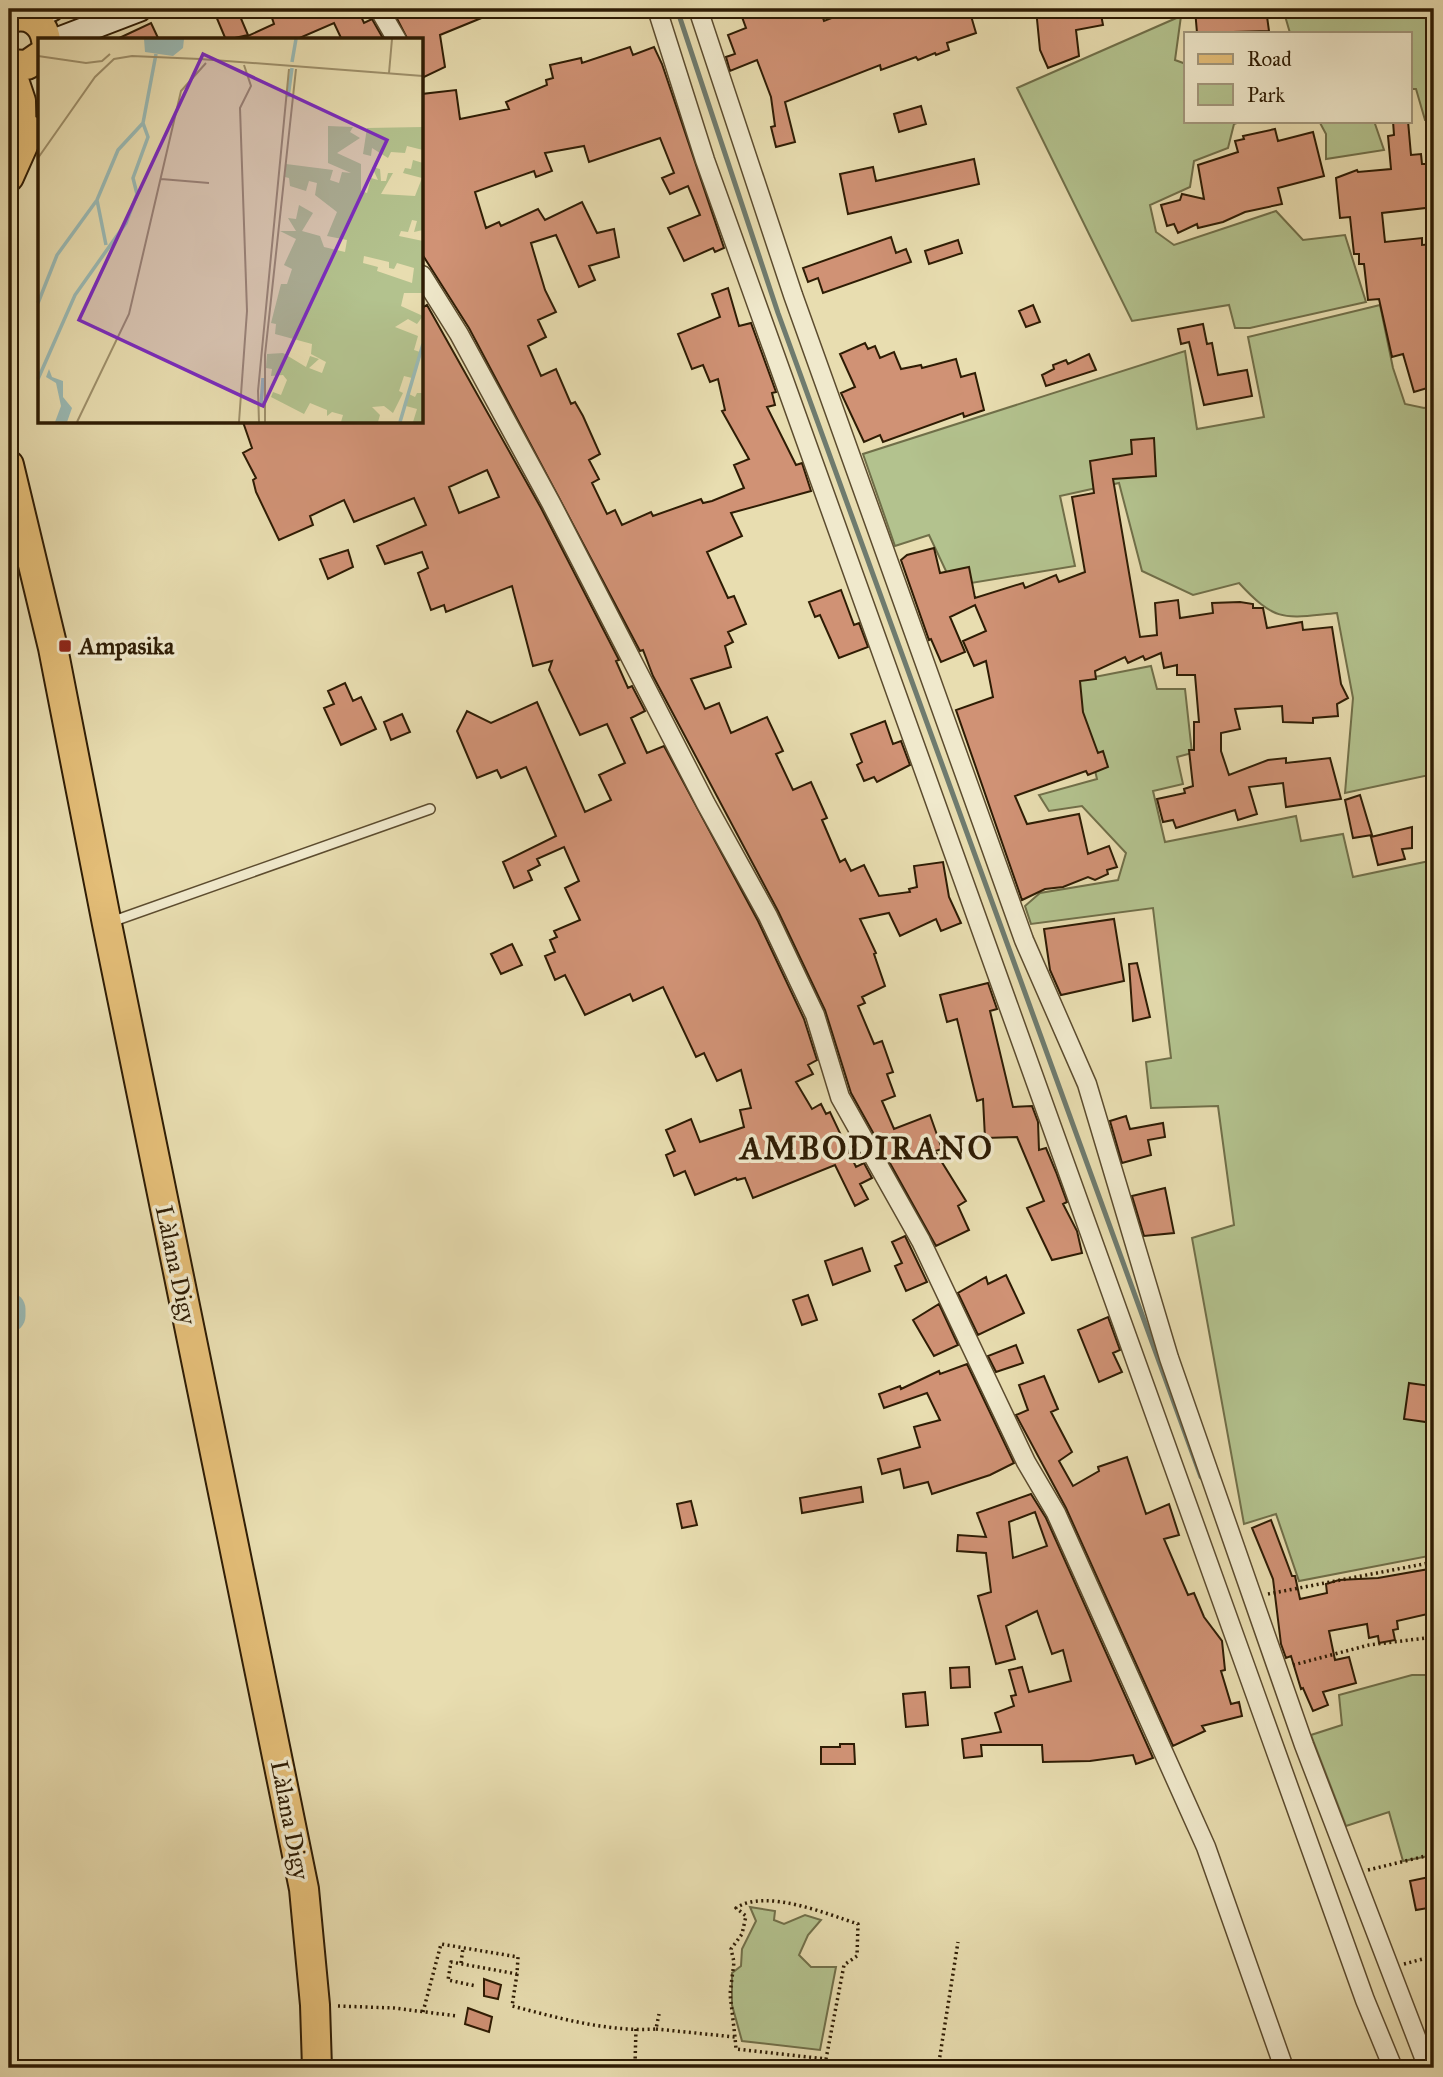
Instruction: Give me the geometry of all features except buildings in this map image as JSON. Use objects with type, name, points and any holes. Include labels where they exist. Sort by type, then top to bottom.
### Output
[{"type":"main road","points":[[14,15],[51,9]]},
{"type":"main road","points":[[63,38],[139,9]]},
{"type":"main road","points":[[14,15],[38,23],[45,38]]},
{"type":"main road","points":[[22,146],[22,108],[9,64],[27,65],[38,57]]},
{"type":"main road","points":[[9,177],[38,110]]},
{"type":"main road","name":"Làlana Digy","points":[[9,465],[53,648],[304,1889],[315,2005],[317,2068]]},
{"type":"street","points":[[379,9],[396,38]]},
{"type":"street","points":[[657,9],[671,60],[705,160],[883,659],[1365,2000],[1393,2068]]},
{"type":"street","points":[[698,9],[793,295],[1024,940],[1087,1084],[1169,1358],[1252,1597],[1353,1875],[1428,2068]]},
{"type":"street","points":[[424,278],[458,334],[551,503],[600,603],[768,916],[815,1015],[845,1106],[920,1241],[1026,1462],[1056,1513],[1206,1847],[1284,2068]]},
{"type":"lane","points":[[107,924],[430,809]]},
{"type":"path","points":[[1252,1597],[1434,1562]]},
{"type":"path","points":[[1278,1670],[1369,1645],[1434,1637]]},
{"type":"path","points":[[1353,1875],[1434,1854]]},
{"type":"path","points":[[826,2059],[736,2049],[730,1994],[734,1962],[731,1949],[742,1934],[746,1916],[736,1908],[746,1900],[794,1903],[858,1924],[858,1956],[844,1965],[826,2059],[829,2068]]},
{"type":"path","points":[[938,2068],[958,1942]]},
{"type":"path","points":[[423,2012],[441,1944],[517,1957],[512,2006],[570,2021],[735,2037]]},
{"type":"path","points":[[461,1964],[463,1948]]},
{"type":"path","points":[[1389,1968],[1434,1956]]},
{"type":"path","points":[[476,1986],[448,1980],[451,1962],[517,1974]]},
{"type":"path","points":[[315,2005],[457,2016]]},
{"type":"path","points":[[656,2029],[659,2014]]},
{"type":"path","points":[[636,2029],[635,2064],[649,2068]]},
{"type":"green space","points":[[1283,9],[1434,9],[1434,119],[1425,120],[1416,89],[1412,89],[1412,32],[1290,32]]},
{"type":"green space","points":[[1181,16],[1175,60],[1184,63],[1184,122],[1239,122],[1234,124],[1228,148],[1194,161],[1190,187],[1150,205],[1156,232],[1174,245],[1276,211],[1303,240],[1345,235],[1366,302],[1250,328],[1235,328],[1229,305],[1132,321],[1017,88]]},
{"type":"green space","points":[[1320,122],[1374,122],[1384,150],[1326,159],[1326,134]]},
{"type":"green space","points":[[1380,305],[1393,368],[1405,404],[1424,408],[1434,406],[1434,774],[1345,793],[1353,698],[1337,613],[1293,617],[1283,615],[1263,606],[1239,583],[1193,595],[1142,571],[1119,483],[1060,496],[1075,566],[953,586],[929,535],[895,546],[863,454],[1185,351],[1197,429],[1264,417],[1248,337]]},
{"type":"green space","points":[[1151,666],[1157,689],[1185,689],[1192,753],[1177,757],[1183,784],[1153,791],[1165,842],[1296,816],[1301,841],[1343,834],[1353,877],[1434,860],[1434,1555],[1299,1581],[1276,1514],[1244,1524],[1192,1238],[1234,1225],[1218,1106],[1151,1108],[1146,1062],[1171,1058],[1153,908],[1031,924],[1025,906],[1040,893],[1118,880],[1126,853],[1082,806],[1049,811],[1039,795],[1097,779],[1074,681]]},
{"type":"green space","points":[[1412,1675],[1434,1675],[1434,1855],[1403,1861],[1389,1812],[1346,1826],[1311,1735],[1342,1725],[1339,1695]]},
{"type":"green space","points":[[750,1907],[775,1911],[774,1920],[784,1924],[805,1915],[821,1920],[808,1935],[799,1955],[811,1967],[836,1967],[820,2050],[742,2041],[732,2005],[732,1973],[741,1966],[742,1949],[756,1921]]},
{"type":"waterway","points":[[677,9],[778,313],[1201,1477]]},
{"type":"waterway","points":[[9,1309],[9,1316]]},
{"type":"place","name":"Ampasika","points":[[65,646]]},
{"type":"district","name":"AMBODIRANO","points":[[867,1148]]}]
